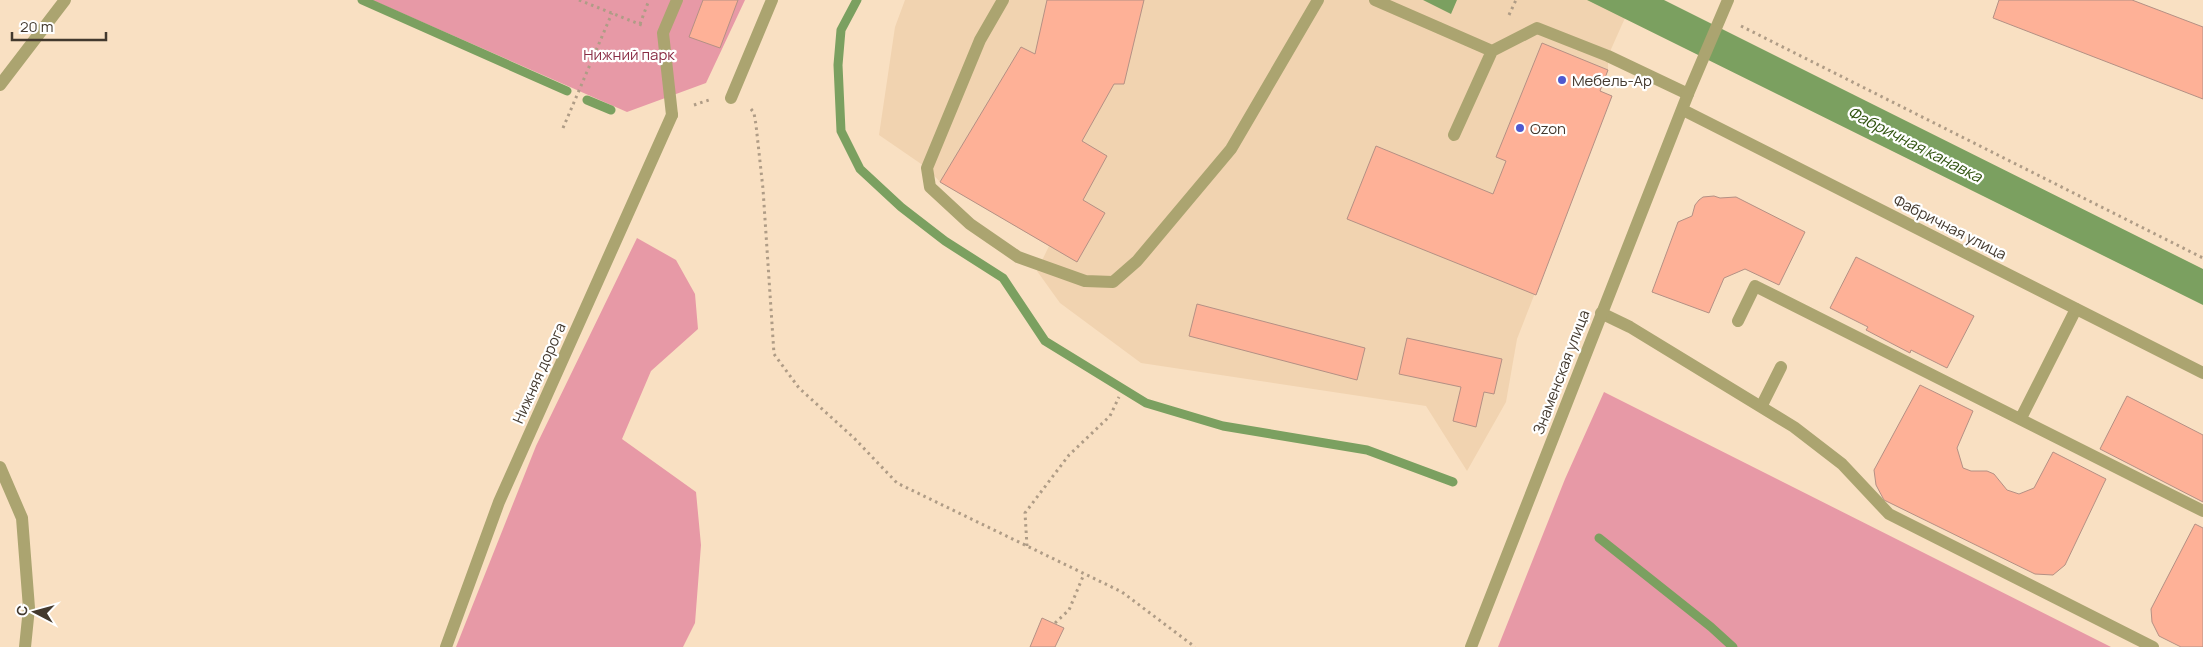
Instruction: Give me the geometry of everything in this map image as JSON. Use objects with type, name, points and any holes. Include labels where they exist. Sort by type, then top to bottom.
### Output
[{"type":"street","points":[[0,85],[66,0]]},
{"type":"street","points":[[672,115],[663,34],[676,0]]},
{"type":"street","points":[[731,98],[772,0]]},
{"type":"street","points":[[1004,0],[980,40],[927,168],[930,187],[970,224],[1018,257],[1085,281],[1113,282],[1137,261],[1231,149],[1318,0]]},
{"type":"street","points":[[1375,0],[1492,51]]},
{"type":"street","name":"Знаменская улица","points":[[1471,647],[1601,313],[1688,94],[1728,0]]},
{"type":"street","points":[[1454,135],[1492,51],[1537,28],[1608,56],[1688,94]]},
{"type":"street","name":"Фабричная улица","points":[[1683,110],[2203,373]]},
{"type":"street","name":"Нижняя дорога","points":[[446,647],[499,502],[672,115]]},
{"type":"street","points":[[1738,321],[1755,286],[2203,511]]},
{"type":"street","points":[[2021,418],[2076,309]]},
{"type":"street","points":[[1601,313],[1630,327],[1794,427],[1842,464],[1890,514],[2153,647]]},
{"type":"street","points":[[1761,407],[1780,367]]},
{"type":"street","points":[[0,467],[22,518],[29,608],[25,647]]},
{"type":"path","points":[[579,0],[663,34]]},
{"type":"path","points":[[640,24],[649,0]]},
{"type":"path","points":[[1509,15],[1516,0]]},
{"type":"path","points":[[563,128],[612,13]]},
{"type":"path","points":[[1722,16],[2203,258]]},
{"type":"path","points":[[672,115],[704,101],[731,98],[744,102],[754,113],[763,189],[774,354],[799,388],[854,438],[897,483],[1122,592],[1195,647]]},
{"type":"path","points":[[1027,547],[1025,513],[1070,455],[1110,416],[1118,397]]},
{"type":"path","points":[[1055,623],[1069,610],[1084,574]]},
{"type":"shaded area","points":[[905,0],[1633,0],[1608,56],[1608,70],[1600,91],[1612,96],[1517,339],[1506,402],[1467,471],[1426,406],[1141,363],[1060,303],[1037,271],[1049,246],[940,182],[927,168],[879,135],[895,27]]},
{"type":"green space","name":"Нижний парк","points":[[372,0],[745,0],[706,83],[627,112]]},
{"type":"green space","points":[[637,238],[676,260],[695,294],[698,329],[651,371],[622,439],[696,492],[701,545],[695,623],[683,647],[456,647],[536,446]]},
{"type":"green space","points":[[1604,392],[2111,647],[1498,647],[1565,479]]},
{"type":"water","points":[[1423,0],[1457,0],[1451,14]]},
{"type":"water","name":"Фабричная канавка","points":[[1587,0],[1664,0],[2203,269],[2203,305]]},
{"type":"building","points":[[703,0],[738,0],[720,48],[689,37]]},
{"type":"building","points":[[1047,0],[1144,0],[1124,84],[1114,84],[1082,141],[1107,156],[1083,200],[1105,213],[1077,262],[940,182],[1021,47],[1035,54]]},
{"type":"building","points":[[1999,0],[2132,0],[2203,27],[2203,99],[1993,18]]},
{"type":"building","points":[[1542,43],[1608,70],[1600,91],[1612,96],[1536,295],[1347,219],[1376,146],[1493,194],[1506,161],[1496,157]]},
{"type":"building","points":[[1714,196],[1720,198],[1736,197],[1805,232],[1779,285],[1745,269],[1724,278],[1709,313],[1652,292],[1678,222],[1692,216],[1695,205],[1703,197]]},
{"type":"building","points":[[1856,257],[1974,316],[1947,368],[1911,350],[1910,353],[1866,330],[1868,327],[1830,308]]},
{"type":"building","points":[[1197,304],[1365,348],[1357,380],[1189,336]]},
{"type":"building","points":[[1407,338],[1502,359],[1494,394],[1484,392],[1476,427],[1453,421],[1461,387],[1399,374]]},
{"type":"building","points":[[1920,385],[1973,411],[1957,448],[1963,468],[1971,471],[1987,471],[1994,474],[2007,490],[2019,494],[2034,488],[2053,452],[2106,479],[2065,565],[2053,575],[2035,574],[1884,500],[1876,485],[1874,470]]},
{"type":"building","points":[[2127,396],[2203,435],[2203,502],[2100,449]]},
{"type":"building","points":[[2195,524],[2203,528],[2203,647],[2181,647],[2159,636],[2152,622],[2151,609]]},
{"type":"building","points":[[1042,618],[1064,628],[1055,647],[1030,647]]},
{"type":"waterway","points":[[362,0],[567,91]]},
{"type":"waterway","points":[[857,0],[841,30],[838,65],[841,131],[860,169],[901,207],[945,241],[1003,278],[1045,341],[1146,403],[1223,426],[1367,450],[1453,482]]},
{"type":"waterway","points":[[587,100],[611,110]]},
{"type":"waterway","points":[[1599,538],[1711,627],[1733,647]]},
{"type":"place","name":"Мебель-Ар","points":[[1562,80]]},
{"type":"place","name":"Ozon","points":[[1520,128]]}]
